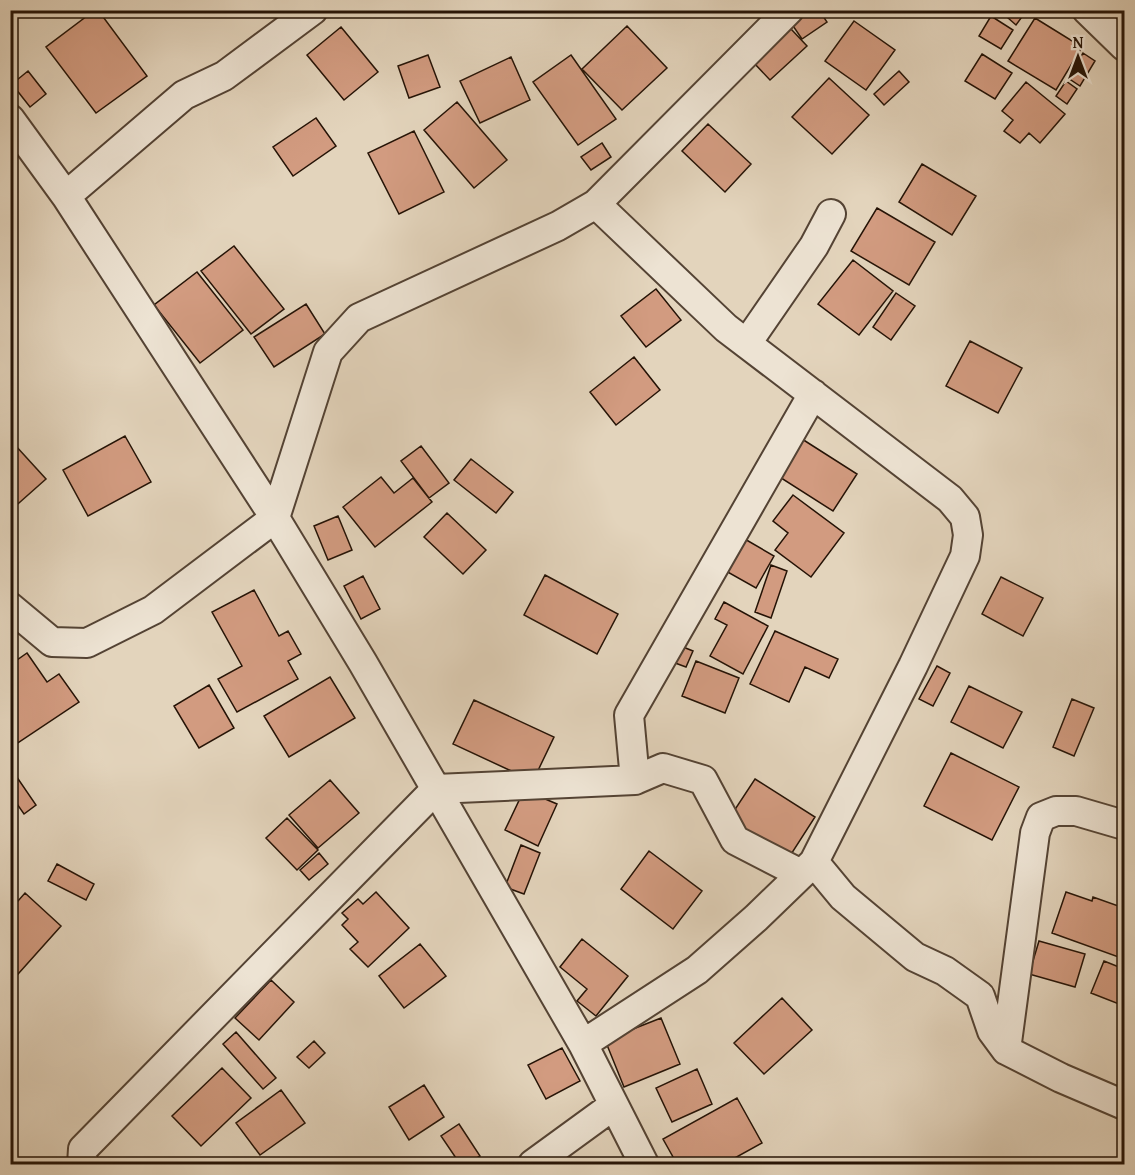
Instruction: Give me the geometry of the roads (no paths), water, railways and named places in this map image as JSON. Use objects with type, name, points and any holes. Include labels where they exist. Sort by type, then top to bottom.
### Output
[{"type":"street","points":[[66,196],[184,95],[224,76],[313,10]]},
{"type":"street","points":[[10,607],[52,642],[87,643],[153,610],[275,518],[328,352],[358,318],[558,226],[596,204],[789,10]]},
{"type":"street","points":[[1087,10],[1125,46]]},
{"type":"street","points":[[10,119],[66,196],[275,518],[363,663],[583,1044],[644,1164]]},
{"type":"street","points":[[583,1044],[697,970],[808,868],[928,636],[966,556],[968,535],[966,517],[950,499],[726,328],[596,204]]},
{"type":"street","points":[[747,343],[814,246],[831,214]]},
{"type":"street","points":[[635,780],[629,715],[813,394]]},
{"type":"street","points":[[82,1164],[83,1149],[436,789],[635,780],[663,768],[703,780],[735,840],[808,868],[915,957],[945,971],[980,996],[992,1031],[1006,1050],[1060,1078],[1125,1106]]},
{"type":"street","points":[[1006,1050],[1035,832],[1041,817],[1056,811],[1076,811],[1125,825]]},
{"type":"street","points":[[533,1164],[614,1105]]}]
